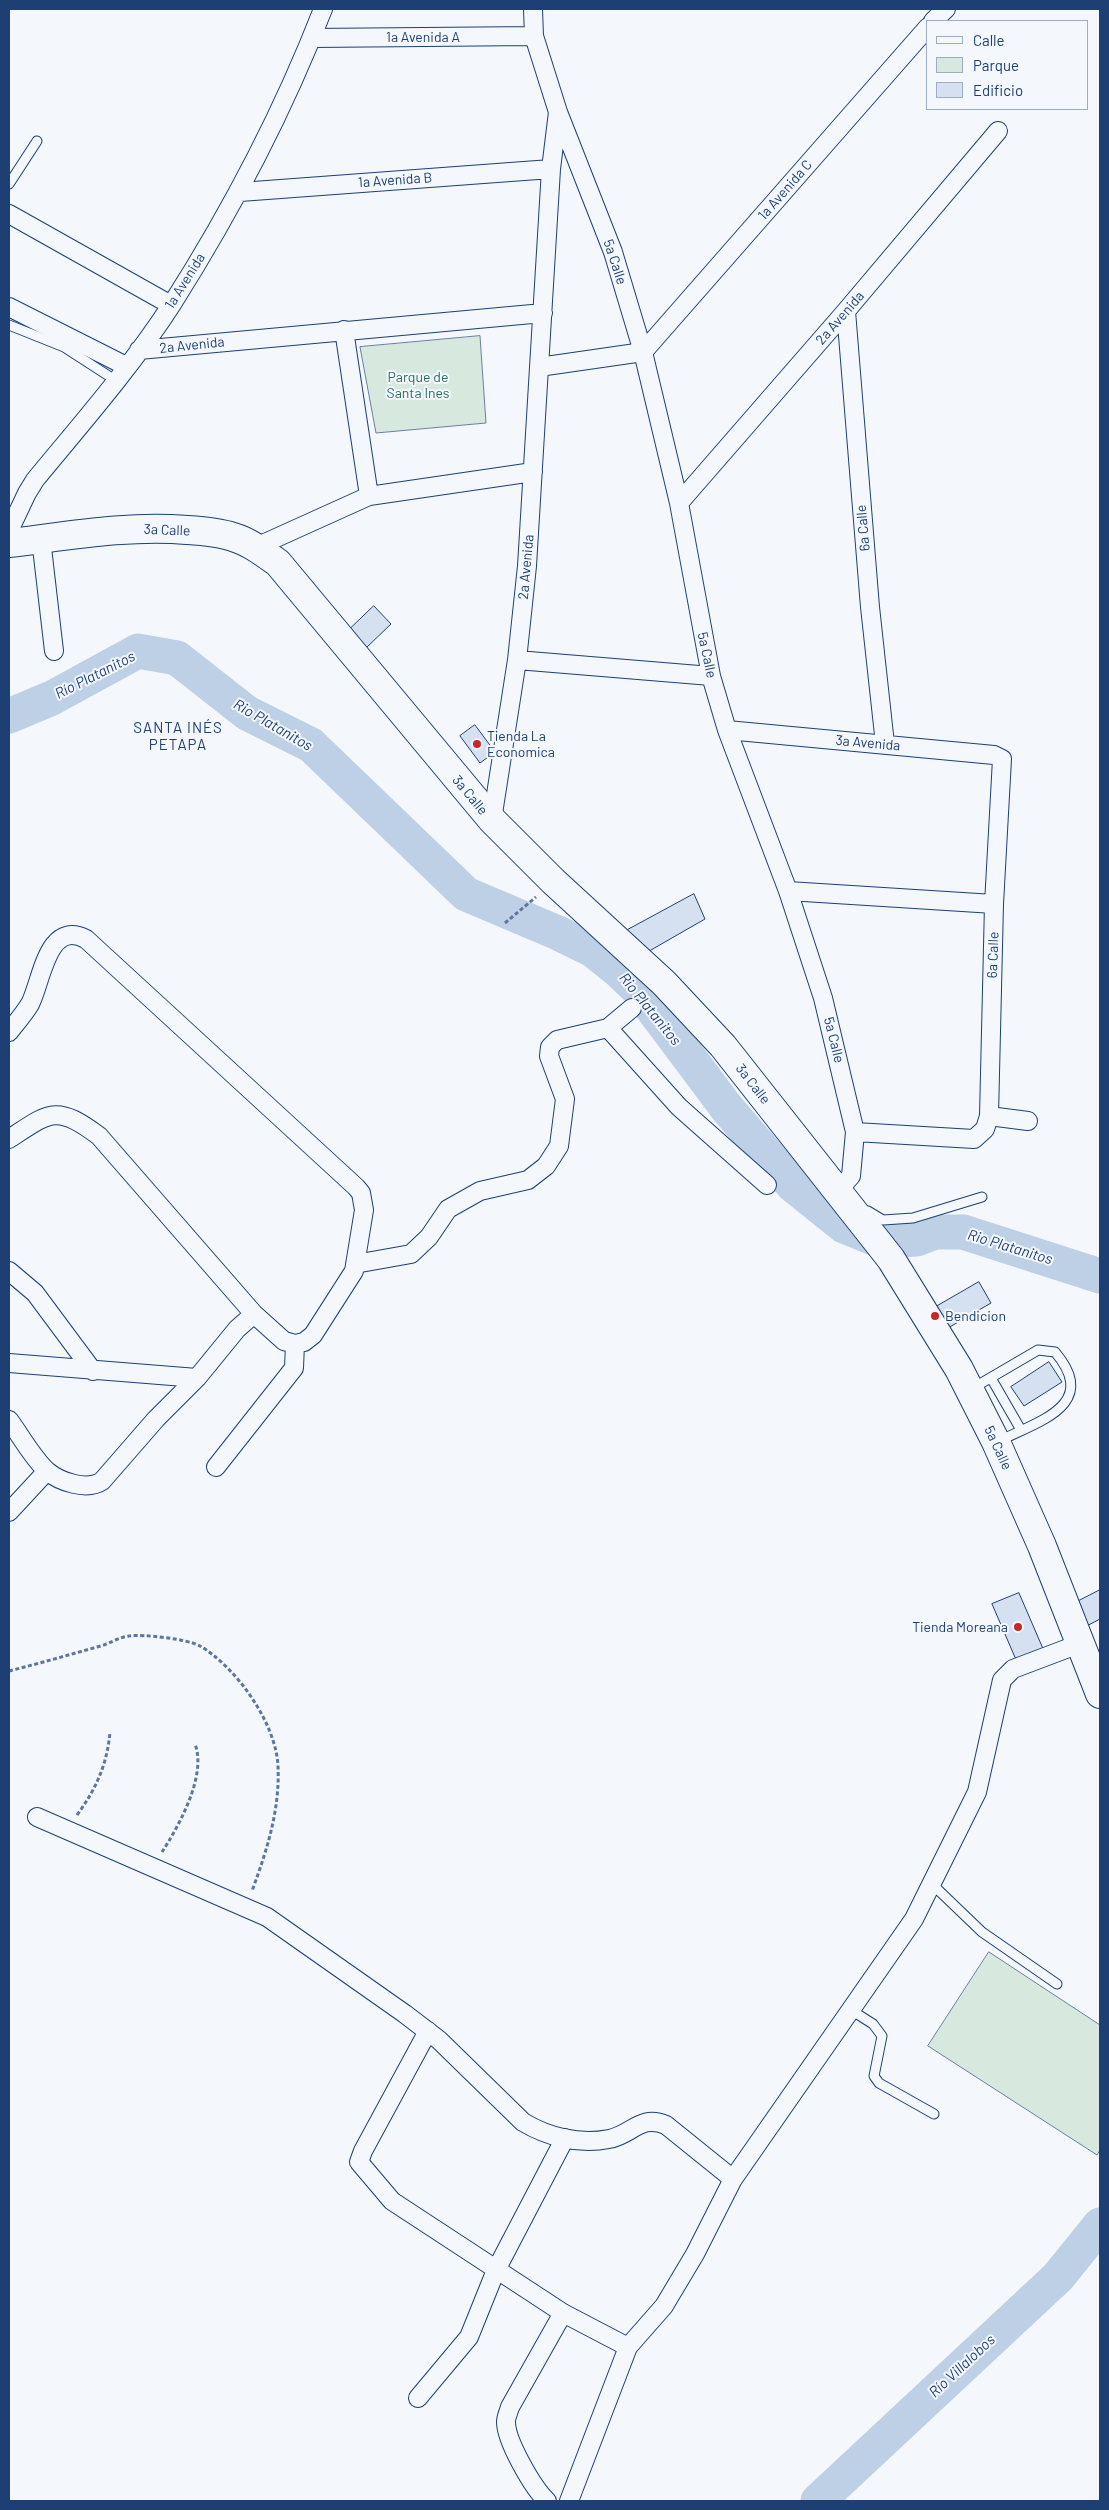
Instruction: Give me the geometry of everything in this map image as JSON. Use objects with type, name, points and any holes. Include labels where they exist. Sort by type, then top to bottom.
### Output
[{"type":"main road","name":"3a Calle","points":[[9,543],[108,530],[159,528],[215,532],[256,547],[278,563],[492,820],[553,882],[664,983],[717,1039],[859,1219]]},
{"type":"main road","name":"5a Calle","points":[[859,1219],[891,1259],[940,1336],[980,1384],[996,1442],[1042,1546],[1100,1694]]},
{"type":"street","name":"1a Avenida","points":[[9,531],[26,493],[139,350],[171,305],[240,192],[312,38],[323,9]]},
{"type":"street","name":"2a Avenida","points":[[492,820],[517,660],[527,566],[551,169],[558,112],[534,36],[533,9]]},
{"type":"street","points":[[934,20],[946,9]]},
{"type":"street","name":"1a Avenida C","points":[[642,352],[926,29]]},
{"type":"street","name":"1a Avenida A","points":[[312,38],[534,36]]},
{"type":"street","name":"5a Calle","points":[[558,112],[613,252],[642,352],[679,503],[711,676],[727,730],[788,892],[823,998],[855,1132],[851,1176],[837,1192]]},
{"type":"street","name":"2a Avenida","points":[[679,503],[846,312],[998,131]]},
{"type":"street","name":"1a Avenida B","points":[[240,192],[551,169]]},
{"type":"street","points":[[9,214],[171,305]]},
{"type":"street","points":[[9,307],[121,373]]},
{"type":"street","name":"6a Calle","points":[[846,312],[869,598],[885,744]]},
{"type":"street","name":"2a Avenida","points":[[139,350],[543,313]]},
{"type":"street","points":[[344,330],[369,496]]},
{"type":"street","points":[[538,367],[642,352]]},
{"type":"street","points":[[256,547],[369,496],[533,472]]},
{"type":"street","points":[[41,539],[54,651]]},
{"type":"street","points":[[517,660],[711,676]]},
{"type":"street","name":"3a Avenida","points":[[727,730],[994,755],[1002,759],[1003,766]]},
{"type":"street","name":"6a Calle","points":[[855,1132],[974,1139],[985,1129],[989,1116],[994,904],[1003,766]]},
{"type":"street","points":[[788,892],[994,904]]},
{"type":"street","points":[[9,1032],[30,1004],[54,945],[66,936],[73,934],[86,939],[356,1186],[361,1193],[364,1210],[354,1271],[313,1335],[304,1342],[295,1344],[284,1341],[254,1314],[99,1136],[83,1124],[62,1115],[48,1115],[9,1139]]},
{"type":"street","points":[[356,1264],[411,1254],[429,1237],[448,1209],[480,1191],[528,1180],[546,1166],[559,1146],[565,1099],[549,1056],[550,1047],[557,1040],[608,1028],[632,1008]]},
{"type":"street","points":[[608,1028],[679,1107],[767,1185]]},
{"type":"street","points":[[989,1116],[1028,1121]]},
{"type":"street","points":[[9,1271],[35,1293],[93,1371]]},
{"type":"street","points":[[9,1420],[47,1471],[80,1485],[96,1485],[102,1481],[156,1419],[197,1378],[237,1329],[254,1314]]},
{"type":"street","points":[[216,1467],[294,1368],[295,1344]]},
{"type":"street","points":[[9,1363],[197,1378]]},
{"type":"street","points":[[9,1512],[47,1471]]},
{"type":"street","points":[[569,2501],[628,2347],[664,2306],[695,2254],[733,2179],[914,1919],[977,1792],[1002,1680],[1013,1668],[1079,1644]]},
{"type":"street","points":[[37,1817],[267,1917],[428,2031],[523,2122],[541,2133],[565,2138],[609,2139],[644,2122],[655,2121],[666,2125],[733,2179]]},
{"type":"street","points":[[428,2031],[363,2151],[359,2162],[392,2201],[563,2314],[628,2347]]},
{"type":"street","points":[[418,2398],[469,2337],[496,2270],[565,2138]]},
{"type":"street","points":[[547,2501],[528,2476],[508,2435],[506,2421],[510,2406],[563,2314]]},
{"type":"lane","points":[[9,184],[37,141]]},
{"type":"lane","points":[[9,325],[121,373]]},
{"type":"lane","points":[[859,1219],[867,1211],[882,1220],[913,1218],[982,1198]]},
{"type":"lane","points":[[996,1442],[1021,1430],[1061,1407],[1070,1397],[1072,1381],[1067,1366],[1055,1352],[1038,1350],[980,1384],[1021,1430]]},
{"type":"lane","points":[[932,1884],[982,1932],[1057,1984]]},
{"type":"lane","points":[[850,2010],[873,2024],[882,2036],[874,2076],[880,2083],[934,2114]]},
{"type":"path","points":[[507,921],[526,908]]},
{"type":"path","points":[[9,1671],[129,1636],[171,1639],[198,1645],[215,1656],[235,1675],[270,1730],[278,1763],[276,1815],[265,1857],[246,1908]]},
{"type":"path","points":[[66,1830],[91,1796],[100,1777],[106,1760],[110,1732]]},
{"type":"path","points":[[151,1866],[175,1833],[192,1794],[198,1752],[195,1744]]},
{"type":"green space","name":"Parque de Santa Ines","points":[[480,336],[486,423],[376,433],[360,347]]},
{"type":"green space","points":[[989,1952],[1100,2025],[1100,2150],[1097,2155],[928,2046]]},
{"type":"building","points":[[374,606],[391,624],[366,648],[349,630]]},
{"type":"building","name":"Tienda La Economica","points":[[475,725],[495,752],[480,763],[460,736]]},
{"type":"building","points":[[694,894],[705,919],[644,954],[622,933]]},
{"type":"building","points":[[979,1282],[991,1303],[948,1328],[934,1308]]},
{"type":"building","points":[[1049,1362],[1062,1382],[1024,1406],[1011,1387]]},
{"type":"building","points":[[1100,1590],[1100,1619],[1083,1628],[1071,1605]]},
{"type":"building","name":"Tienda Moreana","points":[[1019,1593],[1044,1651],[1017,1662],[992,1604]]},
{"type":"waterway","name":"Rio Platanitos","points":[[9,716],[52,698],[138,651],[177,658],[247,713],[311,745],[466,894],[593,950],[618,970],[637,988],[726,1107],[793,1185],[844,1226],[881,1241],[917,1239],[935,1232],[963,1232],[1100,1276]]},
{"type":"waterway","name":"Río Villalobos","points":[[818,2501],[1058,2277],[1100,2225]]},
{"type":"place","name":"Tienda La Economica","points":[[477,744]]},
{"type":"place","name":"Bendicion","points":[[935,1316]]},
{"type":"place","name":"Tienda Moreana","points":[[1018,1627]]},
{"type":"district","name":"SANTA INÉS PETAPA","points":[[178,736]]},
{"type":"water label","name":"Río Platanitos","points":[[95,675]]}]
